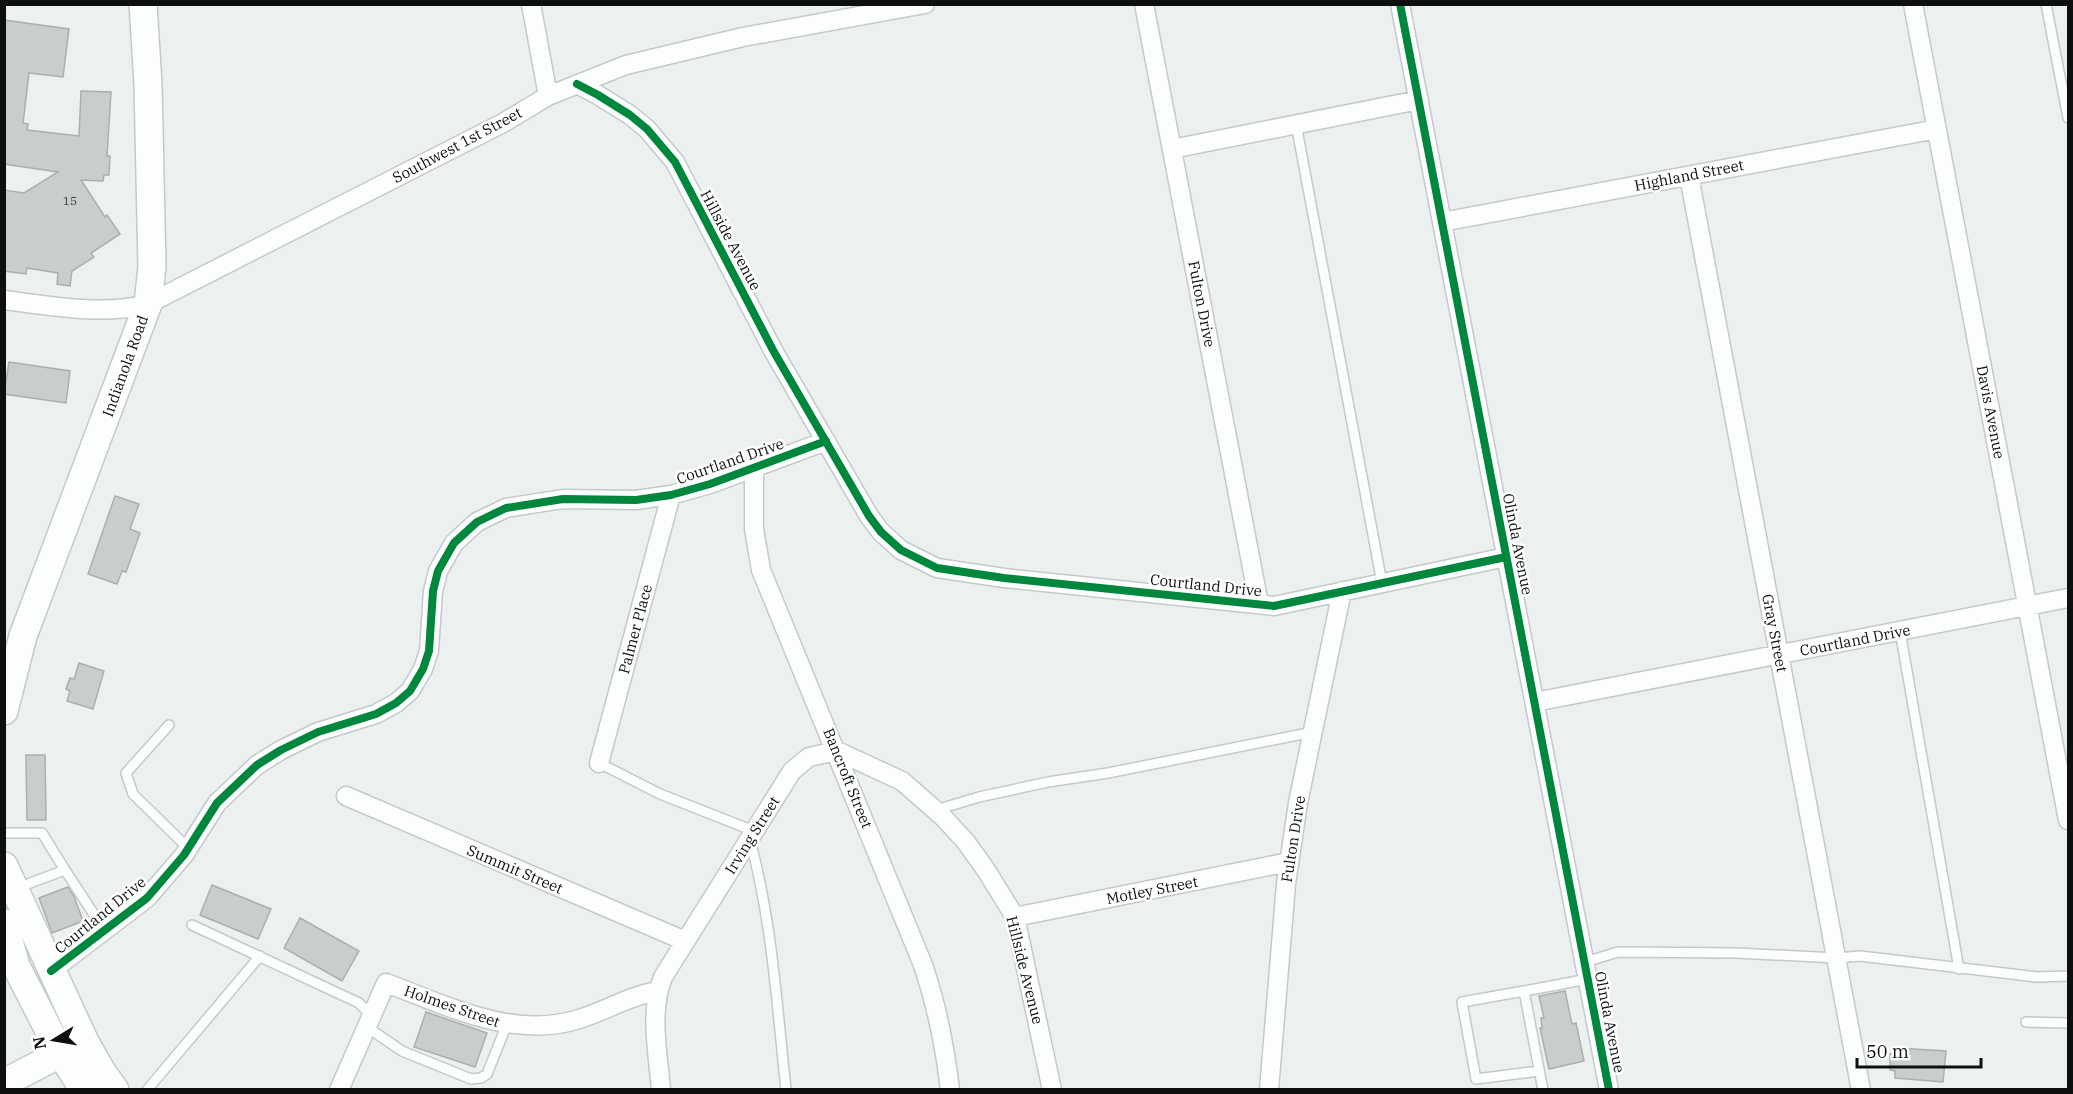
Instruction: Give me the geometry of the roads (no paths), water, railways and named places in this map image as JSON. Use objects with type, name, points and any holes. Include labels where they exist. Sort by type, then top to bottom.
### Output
[{"type":"main road","name":"Indianola Road","points":[[4,711],[23,636],[148,304],[151,255],[148,84],[143,4]]},
{"type":"main road","points":[[10,877],[51,971],[84,1089]]},
{"type":"main road","points":[[4,923],[16,966],[73,1048],[102,1072],[115,1089]]},
{"type":"main road","points":[[5,1082],[73,1048]]},
{"type":"street","points":[[531,4],[548,96]]},
{"type":"street","name":"Southwest 1st Street","points":[[4,300],[84,309],[120,308],[148,304],[503,123],[548,96],[626,65],[732,39],[925,4]]},
{"type":"street","name":"Fulton Drive","points":[[1144,4],[1259,604]]},
{"type":"street","name":"Olinda Avenue","points":[[1400,4],[1609,1089]]},
{"type":"street","name":"Davis Avenue","points":[[1913,4],[2068,820]]},
{"type":"street","name":"Hillside Avenue","points":[[577,84],[598,95],[647,129],[675,162],[774,352],[826,441]]},
{"type":"street","points":[[1172,148],[1419,100]]},
{"type":"street","name":"Highland Street","points":[[1442,222],[1937,129]]},
{"type":"street","name":"Gray Street","points":[[1689,176],[1861,1089]]},
{"type":"street","name":"Courtland Drive","points":[[51,971],[147,898],[188,848],[217,803],[263,760],[318,732],[376,714],[396,703],[410,691],[423,669],[429,651],[433,591],[438,571],[454,543],[477,522],[506,508],[563,499],[636,500],[671,495],[710,484],[826,441],[869,516],[881,532],[901,549],[937,568],[1004,578],[1274,606],[1506,556]]},
{"type":"street","name":"Bancroft Street","points":[[754,467],[754,529],[761,570],[923,965],[944,1042],[950,1089]]},
{"type":"street","name":"Palmer Place","points":[[598,763],[671,495]]},
{"type":"street","name":"Fulton Drive","points":[[1269,1089],[1289,862],[1298,803],[1342,591]]},
{"type":"street","name":"Courtland Drive","points":[[1535,702],[2068,598]]},
{"type":"street","name":"Hillside Avenue","points":[[837,751],[902,781],[936,810],[966,842],[986,870],[1015,917],[1052,1089]]},
{"type":"street","name":"Irving Street","points":[[657,991],[685,941],[792,771],[808,758],[837,751]]},
{"type":"street","name":"Summit Street","points":[[346,796],[685,941]]},
{"type":"street","name":"Motley Street","points":[[1015,917],[1289,862]]},
{"type":"street","name":"Holmes Street","points":[[369,1021],[386,983],[507,1024],[544,1026],[576,1020],[639,994],[657,991]]},
{"type":"street","points":[[657,991],[655,1006],[661,1089]]},
{"type":"street","points":[[339,1089],[369,1021]]},
{"type":"lane","points":[[2046,4],[2068,118]]},
{"type":"lane","points":[[1296,124],[1382,583]]},
{"type":"lane","points":[[1900,631],[1959,969]]},
{"type":"lane","points":[[169,725],[126,773],[133,794],[188,848]]},
{"type":"lane","points":[[936,810],[979,797],[1048,782],[1108,773],[1313,732]]},
{"type":"lane","points":[[598,763],[660,794],[752,835],[775,981],[786,1089]]},
{"type":"lane","points":[[4,833],[42,833],[104,930]]},
{"type":"lane","points":[[10,877],[65,870]]},
{"type":"lane","points":[[192,925],[359,1003],[369,1021],[402,1051],[471,1079],[487,1074],[507,1024]]},
{"type":"lane","points":[[1539,1071],[1476,1079],[1462,1002],[1524,991],[1586,970],[1618,952],[1876,957],[2037,977],[2068,976]]},
{"type":"lane","points":[[147,1089],[260,956]]},
{"type":"lane","points":[[1524,991],[1543,1089]]},
{"type":"lane","points":[[2026,1022],[2068,1023]]}]
